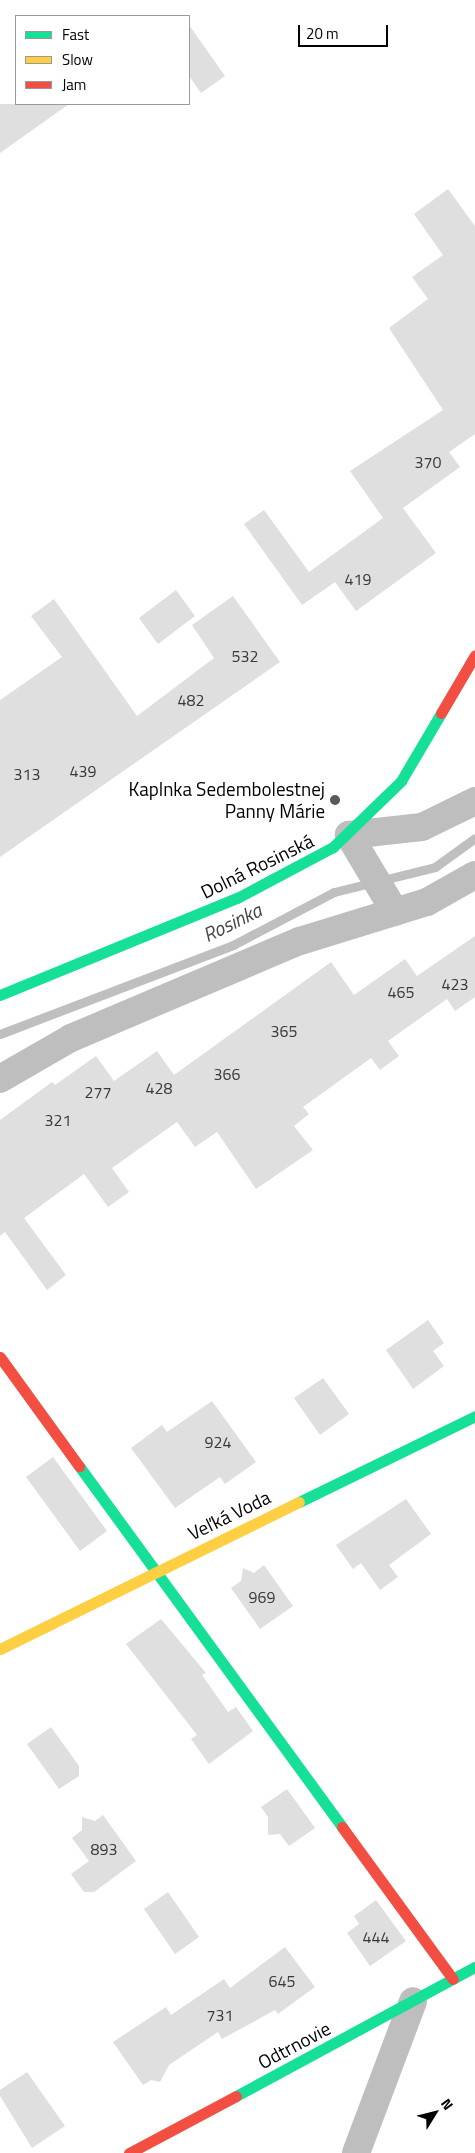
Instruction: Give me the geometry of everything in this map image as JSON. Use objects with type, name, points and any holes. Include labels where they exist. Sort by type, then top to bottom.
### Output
[{"type":"street","name":"Dolná Rosinská","points":[[0,995],[236,898],[309,862],[349,835],[401,781],[475,655]]},
{"type":"street","points":[[385,895],[349,835],[422,827],[475,801]]},
{"type":"street","points":[[0,1079],[71,1038],[300,941],[385,895],[427,902],[475,875]]},
{"type":"street","points":[[0,1357],[453,1979]]},
{"type":"street","name":"Veľká Voda","points":[[0,1649],[155,1570],[475,1416]]},
{"type":"street","name":"Odtrnovie","points":[[129,2153],[475,1967]]},
{"type":"street","points":[[356,2153],[413,2001]]},
{"type":"building","points":[[190,26],[225,76],[201,93],[190,77]]},
{"type":"building","points":[[0,104],[68,105],[0,153]]},
{"type":"building","points":[[448,189],[475,226],[475,434],[449,452],[460,467],[403,508],[436,553],[356,611],[335,582],[302,605],[244,524],[264,510],[309,572],[383,518],[350,471],[443,410],[389,328],[428,299],[412,277],[443,255],[414,214]]},
{"type":"building","points":[[176,590],[195,616],[158,644],[139,618]]},
{"type":"building","points":[[233,596],[280,662],[0,857],[0,700],[62,657],[31,616],[54,599],[137,716],[214,658],[192,625]]},
{"type":"building","points":[[475,936],[475,997],[455,1011],[447,999],[388,1041],[399,1056],[380,1070],[371,1058],[303,1107],[309,1114],[294,1126],[313,1150],[256,1189],[217,1132],[195,1147],[177,1122],[112,1168],[129,1192],[108,1207],[84,1174],[24,1218],[66,1275],[47,1290],[5,1232],[0,1236],[0,1120],[52,1082],[55,1085],[96,1056],[114,1081],[157,1051],[174,1075],[331,962],[354,995],[405,959],[417,976]]},
{"type":"building","points":[[428,1320],[444,1343],[433,1351],[444,1366],[413,1389],[386,1350]]},
{"type":"building","points":[[323,1378],[349,1414],[320,1435],[294,1398]]},
{"type":"building","points":[[212,1401],[256,1462],[225,1484],[220,1477],[175,1508],[131,1448],[162,1425],[167,1432]]},
{"type":"building","points":[[53,1457],[107,1531],[80,1551],[26,1477]]},
{"type":"building","points":[[406,1499],[431,1534],[389,1565],[398,1577],[380,1590],[361,1563],[353,1569],[336,1545]]},
{"type":"building","points":[[264,1565],[293,1606],[260,1629],[231,1588],[241,1581],[243,1568],[254,1573]]},
{"type":"building","points":[[161,1619],[206,1673],[202,1675],[228,1712],[236,1707],[253,1731],[209,1764],[191,1739],[197,1735],[126,1644]]},
{"type":"building","points":[[51,1727],[79,1766],[79,1776],[59,1789],[27,1744]]},
{"type":"building","points":[[287,1789],[315,1828],[289,1846],[280,1834],[268,1835],[268,1817],[261,1807]]},
{"type":"building","points":[[103,1815],[136,1861],[94,1892],[84,1892],[71,1874],[89,1861],[72,1838],[82,1830],[82,1817],[95,1821]]},
{"type":"building","points":[[168,1892],[199,1937],[175,1954],[144,1909]]},
{"type":"building","points":[[376,1900],[406,1941],[370,1966],[347,1933],[359,1924],[354,1916]]},
{"type":"building","points":[[285,1947],[315,1987],[278,2014],[275,2010],[222,2039],[218,2032],[169,2065],[160,2082],[151,2080],[143,2085],[113,2042],[166,2007],[171,2015],[224,1979],[230,1988]]},
{"type":"building","points":[[27,2072],[65,2126],[32,2148],[0,2096],[0,2090]]},
{"type":"waterway","name":"Rosinka","points":[[0,1034],[233,945],[334,892],[435,867],[475,838]]},
{"type":"traffic: fast","points":[[0,995],[237,898],[333,847],[401,781],[441,713]]},
{"type":"traffic: fast","points":[[299,1502],[475,1416]]},
{"type":"traffic: fast","points":[[79,1466],[342,1827]]},
{"type":"traffic: fast","points":[[236,2096],[475,1967]]},
{"type":"traffic: slow","points":[[0,1649],[299,1502]]},
{"type":"traffic: jam","points":[[441,713],[475,655]]},
{"type":"traffic: jam","points":[[0,1357],[79,1466]]},
{"type":"traffic: jam","points":[[342,1827],[453,1979]]},
{"type":"traffic: jam","points":[[129,2153],[236,2096]]},
{"type":"place","name":"Kaplnka Sedembolestnej Panny Márie","points":[[335,800]]}]
